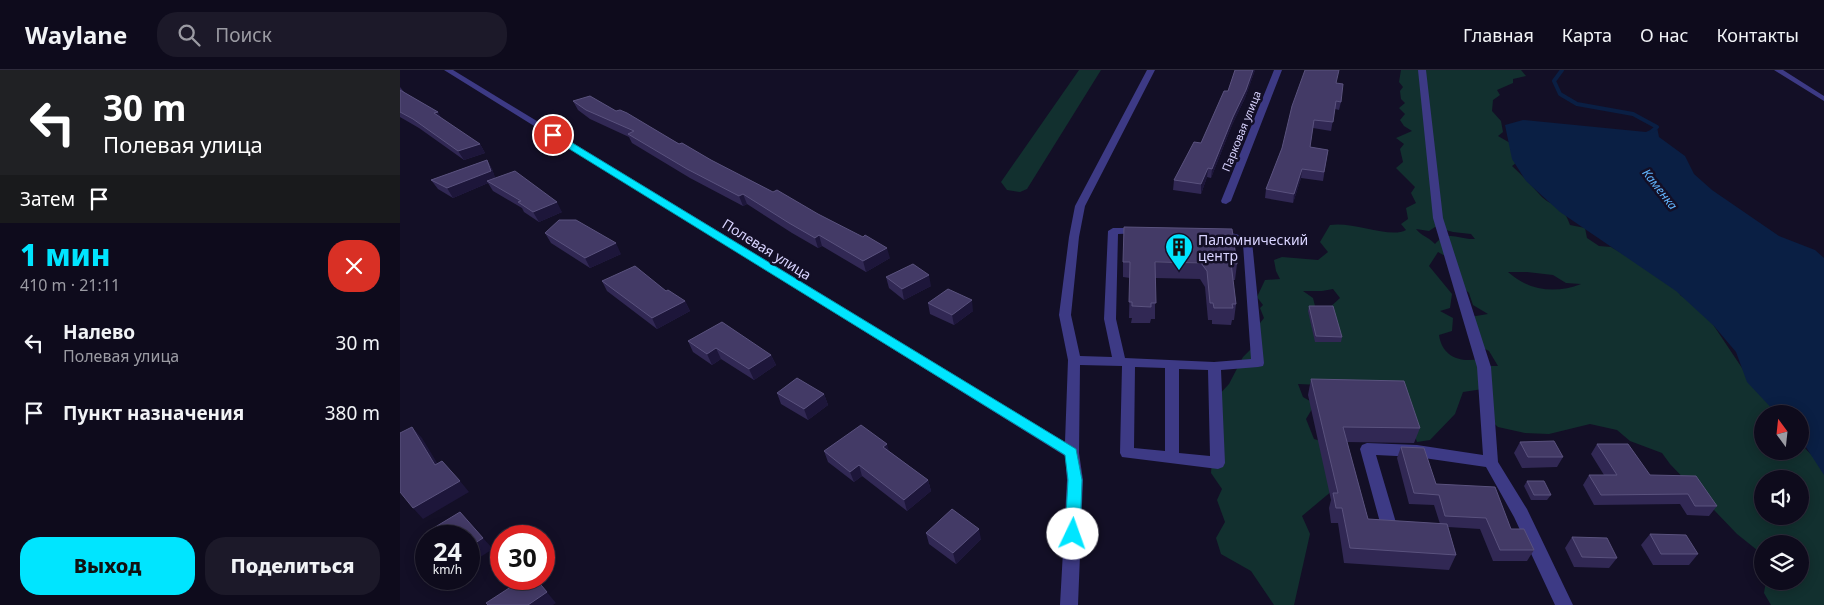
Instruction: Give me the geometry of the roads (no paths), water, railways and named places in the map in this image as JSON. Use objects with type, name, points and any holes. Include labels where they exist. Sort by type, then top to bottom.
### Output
[{"type":"street","name":"Полевая улица","points":[[448,70],[1072,453]]},
{"type":"street","points":[[1069,605],[1075,480],[1072,453],[1074,360],[1065,315],[1074,237],[1080,206],[1107,150],[1151,70]]},
{"type":"street","name":"Парковая улица","points":[[1226,201],[1278,70]]},
{"type":"street","points":[[1422,70],[1438,218],[1484,367],[1491,462],[1521,514],[1564,605]]},
{"type":"street","points":[[1778,70],[1824,99]]},
{"type":"street","points":[[1157,233],[1149,231],[1113,231],[1110,319],[1124,361],[1127,453],[1218,463],[1214,366]]},
{"type":"street","points":[[1074,360],[1214,366],[1258,363],[1248,243],[1238,237],[1210,236]]},
{"type":"street","points":[[1172,364],[1172,458]]},
{"type":"street","points":[[1390,526],[1368,449],[1417,451],[1491,462]]},
{"type":"water","points":[[1523,120],[1646,132],[1657,127],[1659,137],[1685,156],[1694,174],[1712,190],[1779,236],[1815,250],[1824,258],[1824,475],[1809,452],[1809,405],[1769,405],[1747,382],[1736,352],[1714,326],[1676,291],[1560,212],[1526,181],[1512,159],[1505,125]]},
{"type":"waterway","name":"Каменка","points":[[1562,70],[1554,81],[1560,94],[1577,104],[1633,114],[1657,127],[1652,131]]},
{"type":"place","name":"Паломнический центр","points":[[1179,271]]}]
